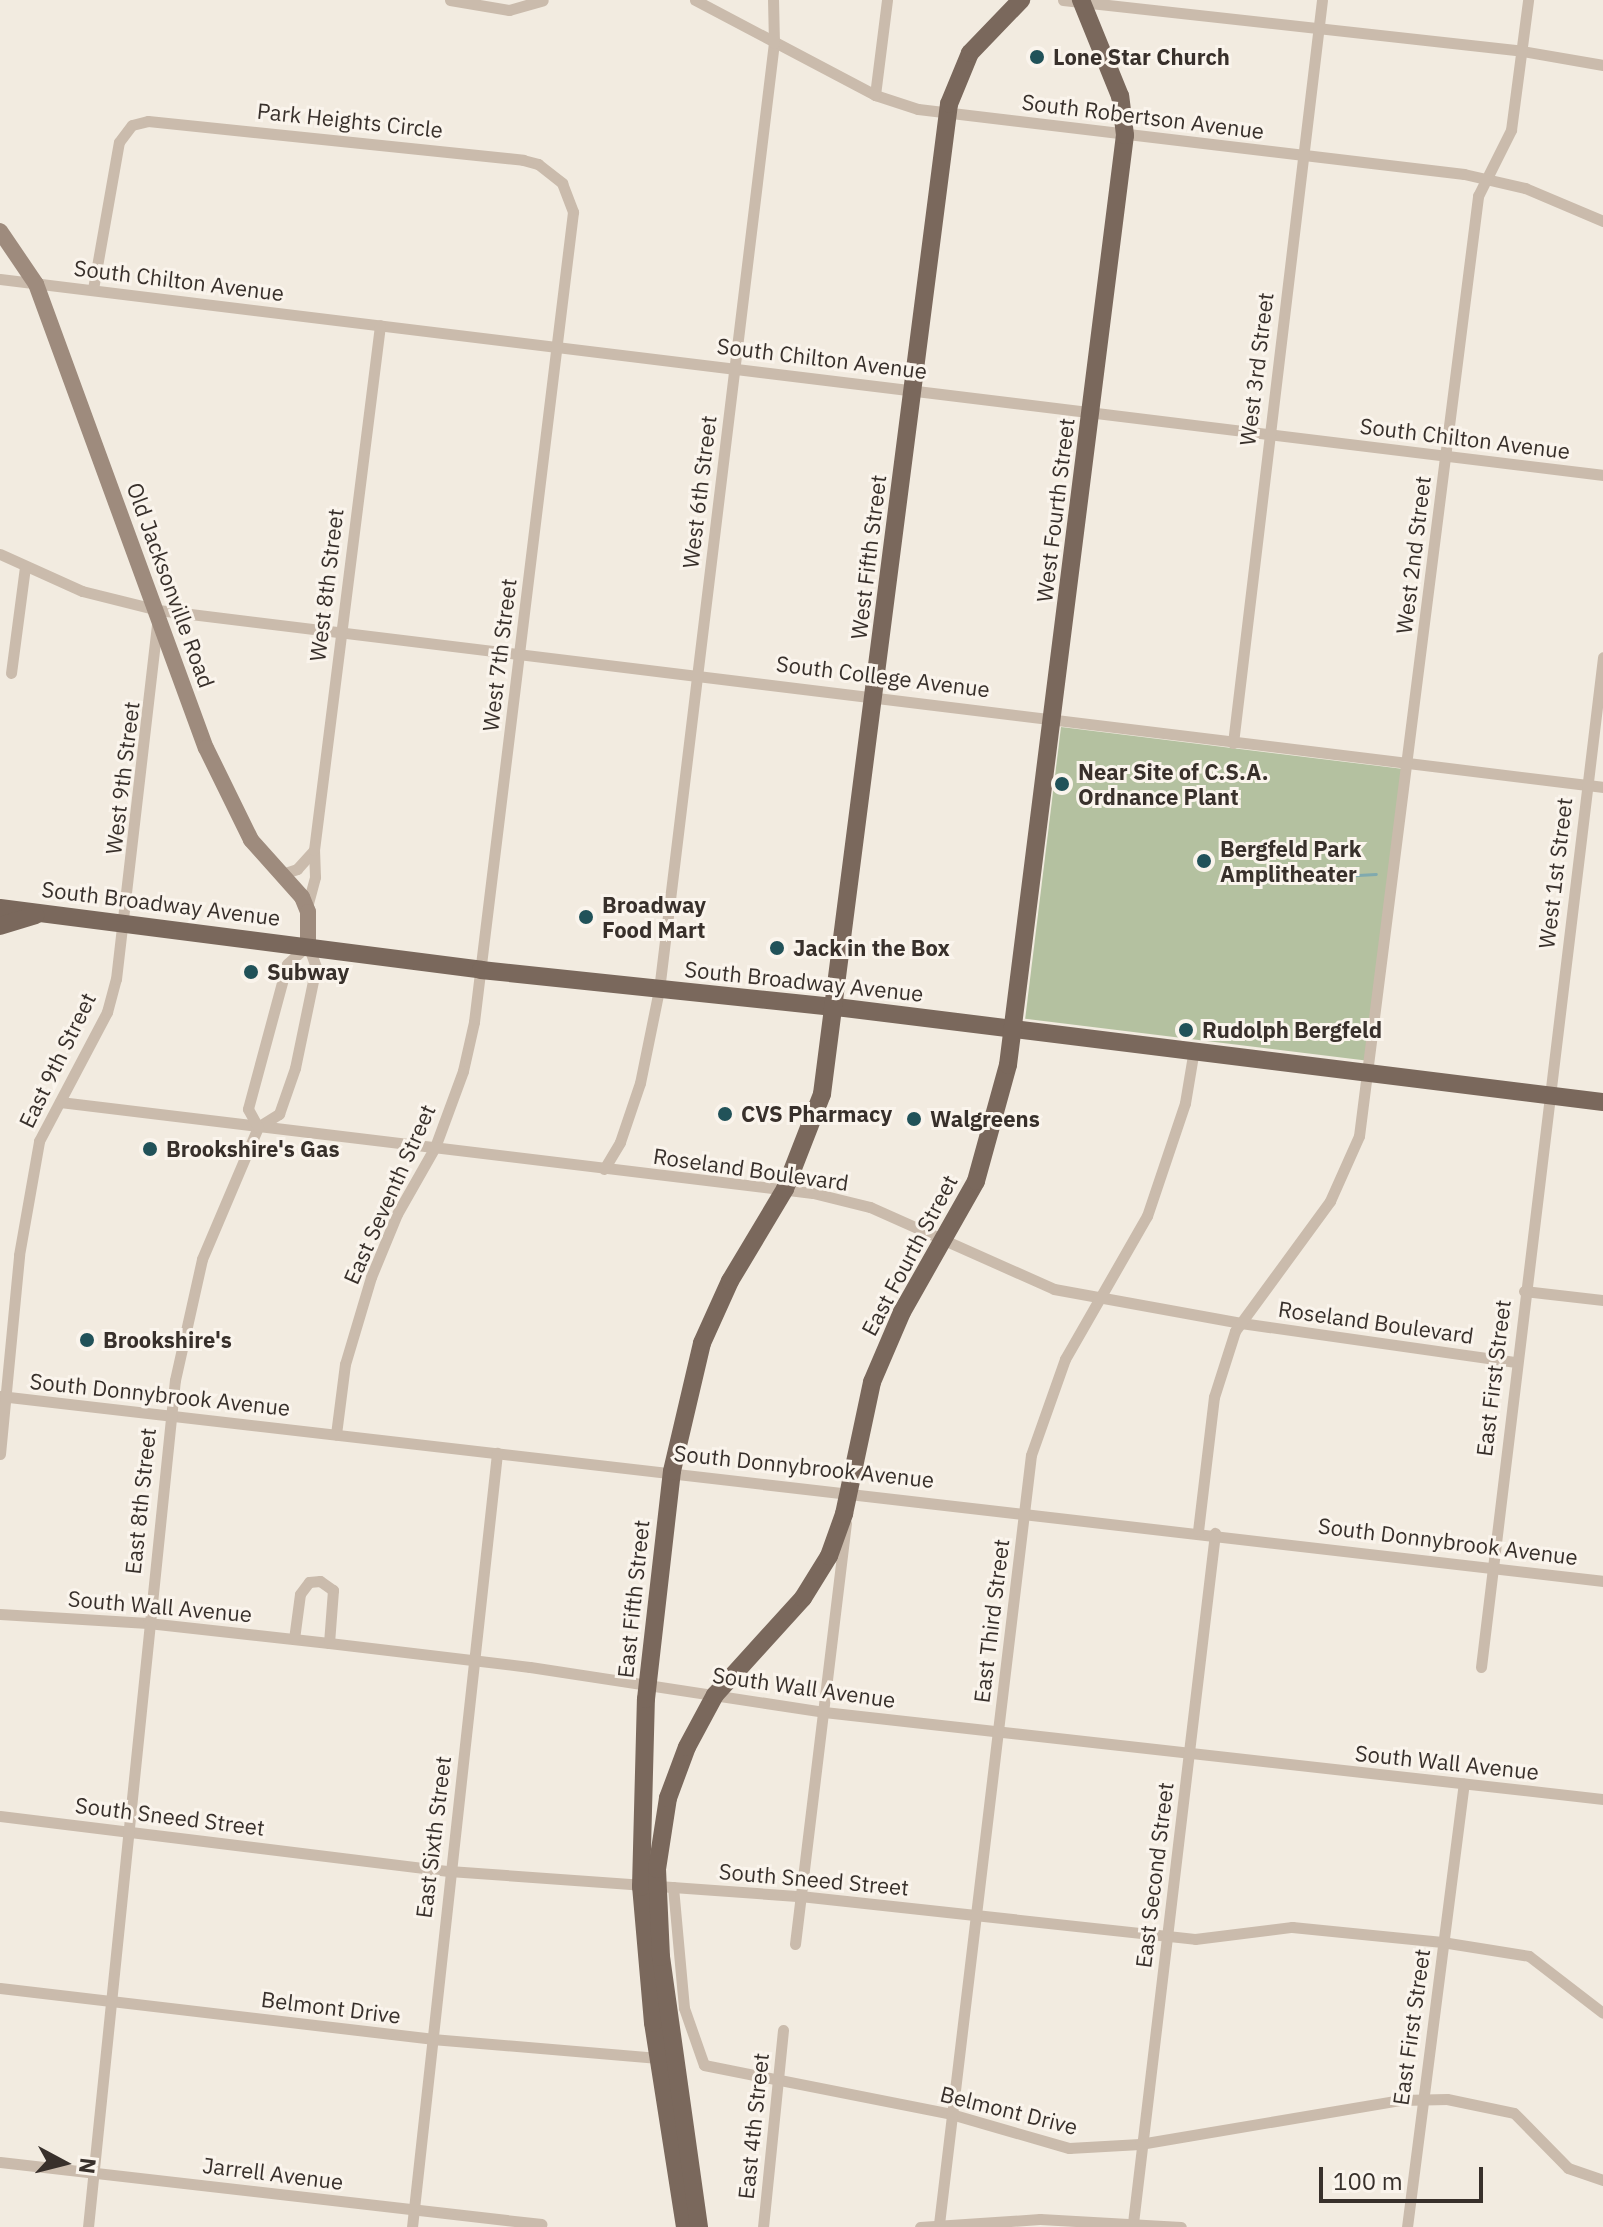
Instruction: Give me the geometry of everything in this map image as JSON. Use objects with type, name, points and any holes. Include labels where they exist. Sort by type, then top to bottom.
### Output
[{"type":"main road","name":"West Fifth Street","points":[[836,1007],[948,113],[970,53],[1021,0]]},
{"type":"main road","name":"West Fourth Street","points":[[1013,1030],[1125,135],[1116,82],[1075,1]]},
{"type":"main road","name":"Old Jacksonville Road","points":[[0,231],[36,284],[226,794],[251,840],[307,907]]},
{"type":"main road","points":[[307,907],[308,945]]},
{"type":"main road","name":"South Broadway Avenue","points":[[0,908],[308,945],[481,970],[836,1007],[1193,1055],[1603,1102]]},
{"type":"main road","points":[[0,926],[43,913]]},
{"type":"main road","name":"East Fifth Street","points":[[691,2224],[668,2029],[657,1887],[648,1685],[672,1471],[702,1343],[730,1281],[785,1189],[822,1094],[836,1007]]},
{"type":"main road","name":"East Fourth Street","points":[[715,1695],[814,1582],[847,1496],[866,1401],[879,1363],[906,1305],[945,1241],[989,1146],[1013,1030]]},
{"type":"main road","name":"East Fifth Street","points":[[691,2224],[658,2058],[657,1887],[661,1828],[673,1781],[715,1695]]},
{"type":"street","points":[[450,0],[509,10],[543,0]]},
{"type":"street","name":"South Robertson Avenue","points":[[695,0],[875,95],[948,113],[1485,177],[1603,221]]},
{"type":"street","name":"West 6th Street","points":[[604,1169],[620,1142],[640,1083],[659,990],[774,43],[773,0]]},
{"type":"street","points":[[875,95],[887,0]]},
{"type":"street","name":"West 3rd Street","points":[[1233,743],[1322,0]]},
{"type":"street","name":"West 2nd Street","points":[[1369,1074],[1478,196],[1511,130],[1528,0]]},
{"type":"street","points":[[1075,1],[1170,6],[1522,51],[1603,65]]},
{"type":"street","name":"Park Heights Circle","points":[[93,289],[113,161],[132,125],[171,120],[523,160],[538,164],[562,183],[573,212],[555,345]]},
{"type":"street","name":"South Chilton Avenue","points":[[0,279],[1603,475]]},
{"type":"street","name":"West 8th Street","points":[[307,907],[315,877],[314,850],[340,629],[380,325]]},
{"type":"street","name":"West 7th Street","points":[[481,970],[555,345]]},
{"type":"street","name":"South College Avenue","points":[[0,554],[82,591],[158,610],[340,629],[1603,787]]},
{"type":"street","points":[[11,673],[25,567]]},
{"type":"street","name":"West 9th Street","points":[[124,922],[153,687],[158,610]]},
{"type":"street","name":"West 1st Street","points":[[1548,1095],[1603,657]]},
{"type":"street","name":"West 9th Street","points":[[153,687],[162,671],[177,665]]},
{"type":"street","points":[[282,874],[297,869],[314,850]]},
{"type":"street","name":"East 9th Street","points":[[0,1454],[3,1396],[29,1187],[39,1141],[107,1012],[124,922]]},
{"type":"street","points":[[258,1127],[248,1109],[287,964],[308,945]]},
{"type":"street","name":"East 8th Street","points":[[88,2227],[131,1831],[169,1414],[195,1278],[258,1127],[279,1114],[295,1068],[316,967],[308,945]]},
{"type":"street","name":"East Seventh Street","points":[[336,1434],[345,1364],[371,1277],[397,1214],[435,1147],[463,1071],[481,970]]},
{"type":"street","name":"East Third Street","points":[[939,2224],[1031,1455],[1044,1410],[1083,1323],[1104,1298],[1132,1248],[1164,1171],[1185,1103],[1193,1055]]},
{"type":"street","points":[[1198,1531],[1214,1397],[1241,1323],[1339,1187],[1359,1136],[1369,1074]]},
{"type":"street","name":"East First Street","points":[[1481,1667],[1514,1362],[1548,1095]]},
{"type":"street","name":"Roseland Boulevard","points":[[60,1102],[785,1189],[870,1207],[1054,1289],[1241,1323],[1514,1362]]},
{"type":"street","points":[[1524,1291],[1603,1300]]},
{"type":"street","name":"South Donnybrook Avenue","points":[[3,1396],[672,1471],[847,1496],[1024,1511],[1198,1531],[1603,1581]]},
{"type":"street","name":"East Sixth Street","points":[[412,2227],[497,1453]]},
{"type":"street","name":"East Fourth Street","points":[[795,1944],[847,1496]]},
{"type":"street","name":"East Second Street","points":[[1133,2223],[1215,1533]]},
{"type":"street","points":[[294,1639],[300,1594],[309,1582],[320,1581],[333,1590],[329,1643]]},
{"type":"street","name":"South Wall Avenue","points":[[0,1614],[148,1623],[329,1643],[475,1660],[824,1712],[1603,1799]]},
{"type":"street","name":"East First Street","points":[[1407,2227],[1421,2099],[1464,1784]]},
{"type":"street","name":"South Sneed Street","points":[[0,1816],[449,1871],[800,1896],[1167,1935],[1216,1939],[1292,1927],[1442,1942],[1529,1956],[1603,2013]]},
{"type":"street","name":"Belmont Drive","points":[[657,1887],[684,2008],[704,2065],[951,2114],[1069,2148],[1140,2144],[1421,2099],[1514,2113],[1568,2168],[1603,2180]]},
{"type":"street","name":"Belmont Drive","points":[[0,1988],[432,2039],[658,2058]]},
{"type":"street","name":"East 4th Street","points":[[763,2227],[783,2030]]},
{"type":"street","name":"Jarrell Avenue","points":[[0,2162],[541,2224]]},
{"type":"street","points":[[920,2227],[1040,2219],[1181,2227]]},
{"type":"green space","points":[[1061,727],[1401,769],[1366,1061],[1025,1019]]},
{"type":"waterway","points":[[1251,881],[1376,874]]},
{"type":"place","name":"Lone Star Church","points":[[1037,57]]},
{"type":"place","name":"Near Site of C.S.A. Ordnance Plant","points":[[1062,784]]},
{"type":"place","name":"Bergfeld Park Amplitheater","points":[[1204,861]]},
{"type":"place","name":"Broadway Food Mart","points":[[586,917]]},
{"type":"place","name":"Jack in the Box","points":[[777,948]]},
{"type":"place","name":"Subway","points":[[251,972]]},
{"type":"place","name":"Rudolph Bergfeld","points":[[1186,1030]]},
{"type":"place","name":"CVS Pharmacy","points":[[725,1114]]},
{"type":"place","name":"Walgreens","points":[[914,1119]]},
{"type":"place","name":"Brookshire's Gas","points":[[150,1149]]},
{"type":"place","name":"Brookshire's","points":[[87,1340]]}]
